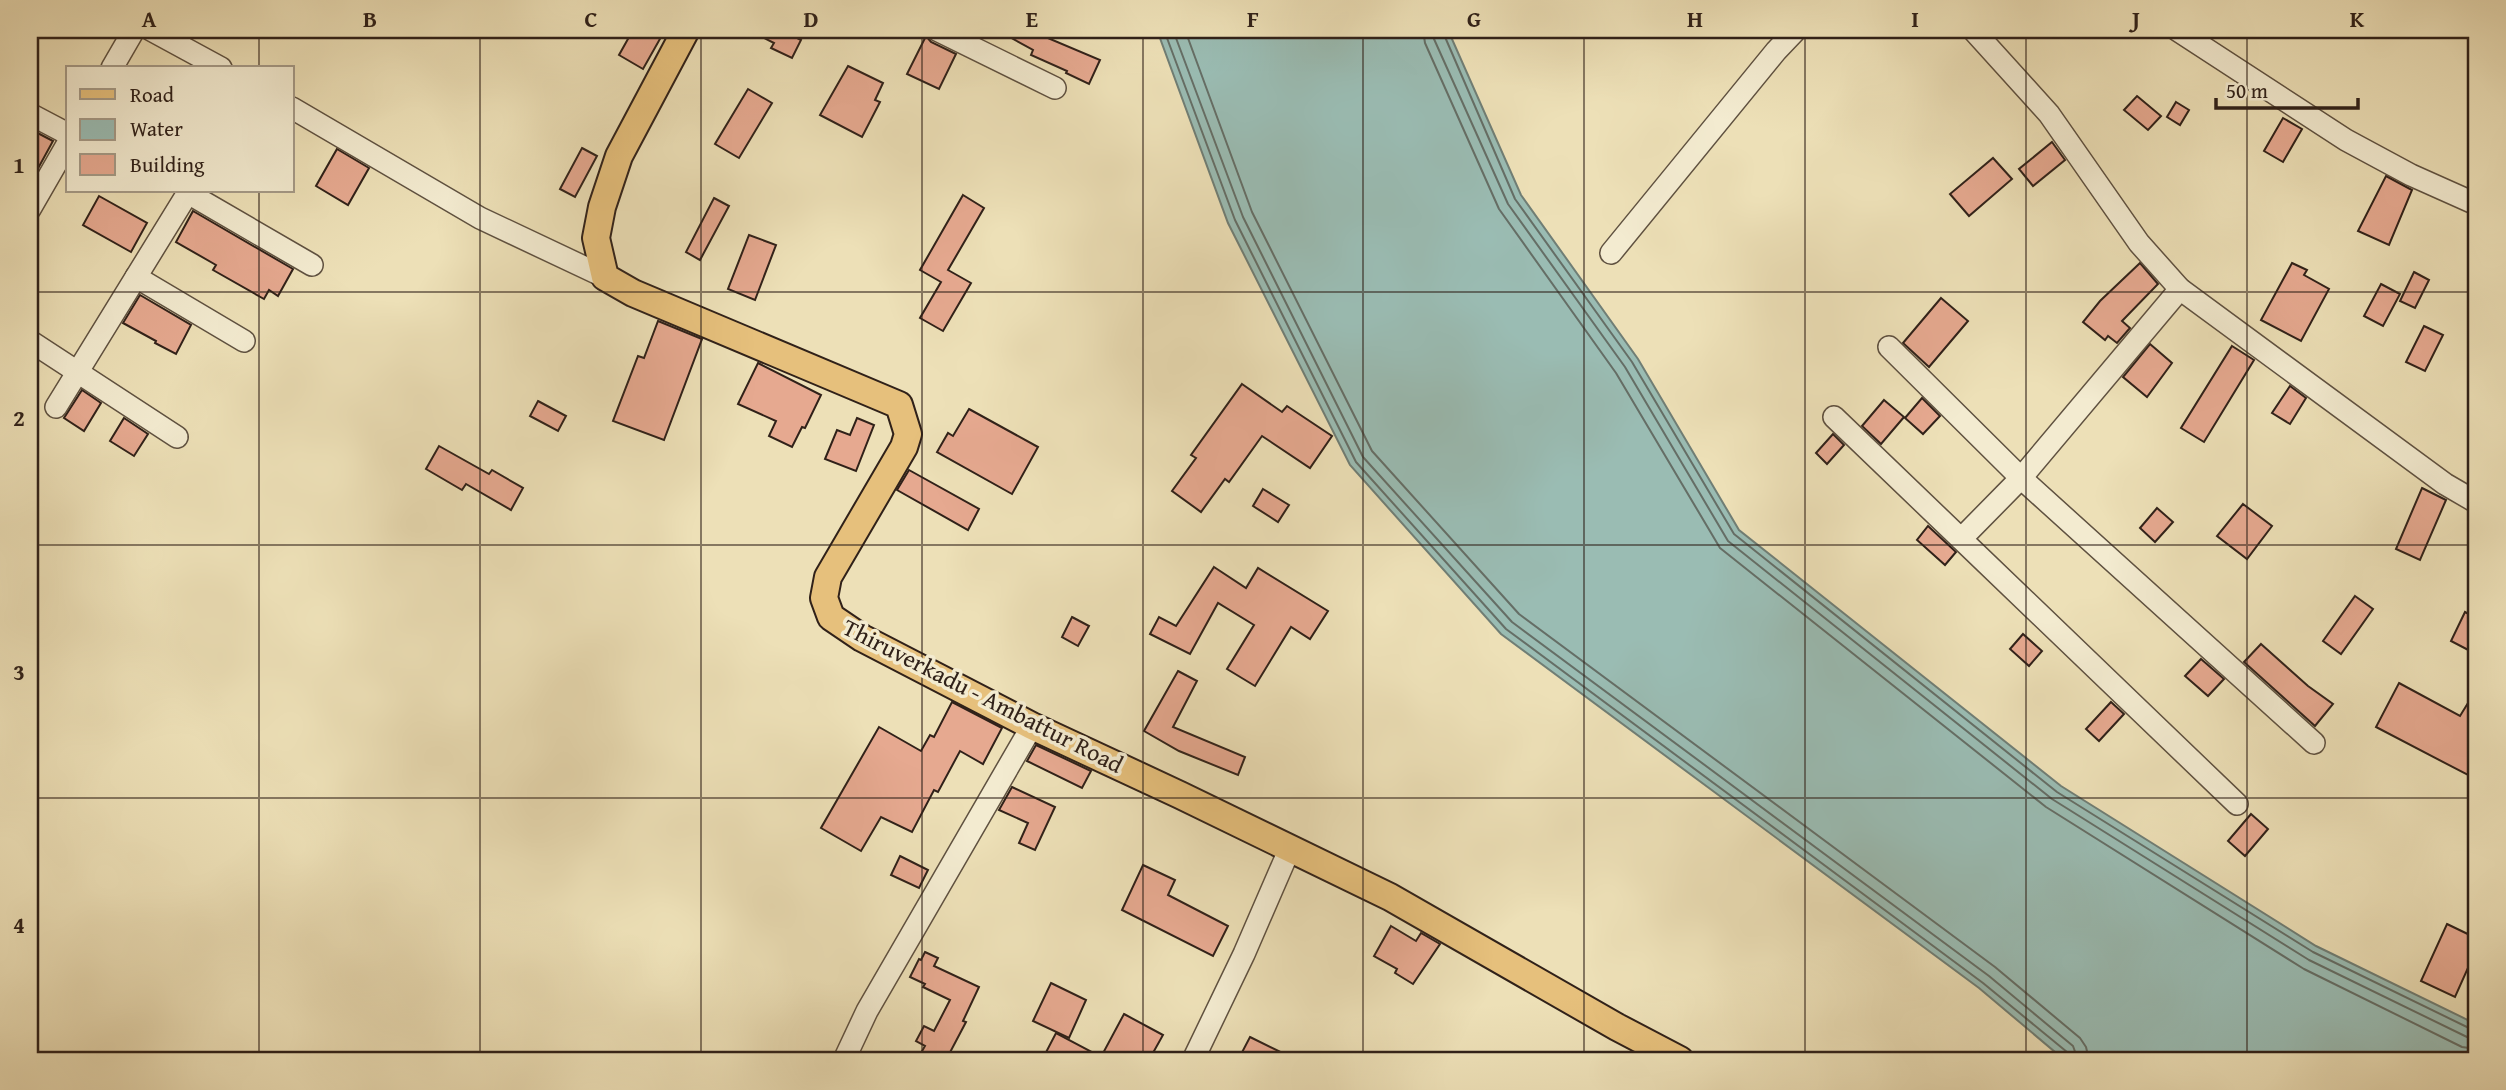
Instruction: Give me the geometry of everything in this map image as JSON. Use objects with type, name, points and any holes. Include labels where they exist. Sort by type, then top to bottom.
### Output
[{"type":"main road","points":[[605,277],[596,238],[602,207],[619,156],[685,30]]},
{"type":"main road","name":"Thiruverkadu - Ambattur Road","points":[[605,277],[633,293],[899,405],[908,434],[904,447],[828,577],[824,598],[831,617],[862,638],[1032,726],[1390,897],[1672,1059]]},
{"type":"street","points":[[113,66],[134,30]]},
{"type":"street","points":[[151,30],[217,66]]},
{"type":"street","points":[[937,30],[1055,88]]},
{"type":"street","points":[[1611,253],[1796,30]]},
{"type":"street","points":[[1973,30],[2049,114],[2139,243],[2180,289],[2445,484],[2476,502]]},
{"type":"street","points":[[2177,30],[2346,140],[2412,176],[2476,204]]},
{"type":"street","points":[[294,109],[480,218],[605,277]]},
{"type":"street","points":[[30,114],[66,133]]},
{"type":"street","points":[[30,209],[66,146]]},
{"type":"street","points":[[56,407],[189,192],[312,265]]},
{"type":"street","points":[[136,277],[244,341]]},
{"type":"street","points":[[1961,539],[2021,478],[2180,289]]},
{"type":"street","points":[[30,341],[177,437]]},
{"type":"street","points":[[1889,347],[2021,478],[2314,743]]},
{"type":"street","points":[[1834,417],[2237,804]]},
{"type":"street","points":[[844,1060],[867,1010],[1032,726]]},
{"type":"street","points":[[1193,1060],[1244,954],[1290,848]]},
{"type":"water","points":[[1157,30],[1448,30],[1521,195],[1638,359],[1739,530],[2061,786],[2316,946],[2476,1024],[2476,1060],[2069,1060],[2061,1057],[1979,988],[1501,634],[1350,465],[1228,223]]},
{"type":"building","points":[[633,30],[665,30],[643,69],[619,55]]},
{"type":"building","points":[[748,30],[801,30],[797,38],[801,40],[792,58],[771,48],[774,43]]},
{"type":"building","points":[[997,30],[1029,30],[1100,60],[1089,84],[1031,55],[1033,50]]},
{"type":"building","points":[[926,36],[931,42],[956,54],[939,89],[907,74]]},
{"type":"building","points":[[848,66],[883,83],[875,100],[880,102],[862,137],[820,115]]},
{"type":"building","points":[[748,89],[772,103],[739,158],[715,144]]},
{"type":"building","points":[[2137,96],[2161,116],[2148,130],[2124,110]]},
{"type":"building","points":[[2176,102],[2189,110],[2180,125],[2167,117]]},
{"type":"building","points":[[2283,118],[2302,129],[2283,162],[2264,151]]},
{"type":"building","points":[[30,129],[53,141],[30,183]]},
{"type":"building","points":[[2052,142],[2065,160],[2033,186],[2019,169]]},
{"type":"building","points":[[582,148],[597,156],[575,197],[560,189]]},
{"type":"building","points":[[337,149],[369,168],[348,205],[316,186]]},
{"type":"building","points":[[1993,158],[2012,179],[1969,216],[1950,194]]},
{"type":"building","points":[[2386,176],[2412,190],[2389,245],[2358,231]]},
{"type":"building","points":[[963,195],[984,208],[948,270],[971,283],[943,331],[920,318],[941,282],[920,270]]},
{"type":"building","points":[[99,196],[147,223],[131,252],[83,225]]},
{"type":"building","points":[[714,198],[729,206],[700,260],[686,252]]},
{"type":"building","points":[[193,211],[293,269],[278,296],[269,290],[264,299],[213,270],[216,265],[176,242]]},
{"type":"building","points":[[749,235],[776,245],[755,300],[728,289]]},
{"type":"building","points":[[2140,263],[2158,284],[2122,321],[2130,328],[2117,343],[2108,336],[2105,340],[2083,322],[2100,301]]},
{"type":"building","points":[[2292,263],[2307,270],[2304,275],[2329,289],[2301,341],[2261,320]]},
{"type":"building","points":[[2414,272],[2429,280],[2415,308],[2400,301]]},
{"type":"building","points":[[2381,284],[2400,294],[2383,326],[2364,316]]},
{"type":"building","points":[[140,295],[191,325],[176,354],[123,323]]},
{"type":"building","points":[[1941,298],[1968,321],[1929,367],[1903,343]]},
{"type":"building","points":[[658,321],[702,339],[664,440],[613,421],[638,356],[644,358]]},
{"type":"building","points":[[2424,326],[2443,335],[2425,371],[2406,362]]},
{"type":"building","points":[[2150,344],[2172,363],[2147,397],[2123,377]]},
{"type":"building","points":[[2232,346],[2254,360],[2204,442],[2181,428]]},
{"type":"building","points":[[758,363],[821,395],[792,447],[769,436],[776,421],[738,404]]},
{"type":"building","points":[[1242,384],[1282,412],[1287,406],[1332,436],[1310,468],[1262,436],[1229,482],[1225,479],[1201,512],[1172,491],[1196,458],[1191,455]]},
{"type":"building","points":[[2290,386],[2306,398],[2290,424],[2272,413]]},
{"type":"building","points":[[82,390],[101,403],[84,431],[64,418]]},
{"type":"building","points":[[1922,398],[1940,416],[1923,434],[1905,418]]},
{"type":"building","points":[[1884,400],[1904,417],[1881,444],[1862,426]]},
{"type":"building","points":[[538,401],[566,416],[558,431],[530,416]]},
{"type":"building","points":[[969,409],[1038,447],[1012,494],[937,452],[948,433],[953,436]]},
{"type":"building","points":[[124,418],[148,434],[134,456],[110,441]]},
{"type":"building","points":[[857,418],[874,425],[856,471],[825,459],[837,430],[850,435]]},
{"type":"building","points":[[1833,434],[1844,445],[1827,464],[1816,453]]},
{"type":"building","points":[[439,446],[489,474],[492,470],[523,488],[511,510],[466,484],[462,490],[426,469]]},
{"type":"building","points":[[909,470],[979,509],[968,530],[897,490]]},
{"type":"building","points":[[2422,488],[2446,500],[2420,560],[2396,549]]},
{"type":"building","points":[[1263,489],[1289,505],[1278,522],[1253,506]]},
{"type":"building","points":[[2243,504],[2272,526],[2247,559],[2217,536]]},
{"type":"building","points":[[2157,508],[2173,522],[2155,542],[2140,528]]},
{"type":"building","points":[[1928,526],[1956,552],[1945,565],[1917,540]]},
{"type":"building","points":[[1214,567],[1246,588],[1258,568],[1328,611],[1310,639],[1291,627],[1255,686],[1227,669],[1254,625],[1218,603],[1190,654],[1150,634],[1159,617],[1176,626]]},
{"type":"building","points":[[2355,596],[2373,609],[2341,654],[2323,641]]},
{"type":"building","points":[[2465,612],[2476,618],[2476,654],[2451,641]]},
{"type":"building","points":[[1072,617],[1089,626],[1078,646],[1062,637]]},
{"type":"building","points":[[2023,634],[2042,651],[2029,666],[2010,649]]},
{"type":"building","points":[[2261,644],[2308,686],[2333,704],[2315,726],[2244,662]]},
{"type":"building","points":[[2201,659],[2224,679],[2208,696],[2185,676]]},
{"type":"building","points":[[1178,671],[1197,681],[1173,727],[1245,757],[1238,775],[1179,751],[1144,731]]},
{"type":"building","points":[[2399,683],[2460,716],[2476,690],[2476,758],[2468,775],[2376,727]]},
{"type":"building","points":[[952,702],[1002,728],[983,764],[960,751],[938,792],[934,790],[912,832],[881,817],[861,851],[821,828],[879,727],[921,751],[930,735],[934,737]]},
{"type":"building","points":[[2111,702],[2124,714],[2099,741],[2086,729]]},
{"type":"building","points":[[1036,745],[1091,771],[1082,788],[1027,761]]},
{"type":"building","points":[[1012,787],[1055,807],[1035,850],[1019,843],[1028,823],[999,810]]},
{"type":"building","points":[[2251,814],[2268,829],[2245,856],[2228,841]]},
{"type":"building","points":[[900,856],[928,870],[919,888],[891,875]]},
{"type":"building","points":[[1143,865],[1175,880],[1168,895],[1228,926],[1213,956],[1122,910]]},
{"type":"building","points":[[2447,924],[2476,938],[2476,950],[2455,997],[2421,981]]},
{"type":"building","points":[[1391,926],[1416,941],[1421,933],[1440,944],[1413,984],[1395,973],[1397,969],[1374,956]]},
{"type":"building","points":[[925,952],[938,958],[934,966],[979,987],[963,1021],[966,1022],[946,1060],[917,1060],[925,1046],[916,1041],[924,1026],[934,1031],[950,1000],[923,987],[925,984],[910,977]]},
{"type":"building","points":[[1051,983],[1086,1000],[1069,1038],[1033,1021]]},
{"type":"building","points":[[1124,1014],[1163,1035],[1149,1060],[1042,1060],[1056,1033],[1101,1057]]},
{"type":"building","points":[[1250,1037],[1297,1060],[1238,1060]]}]
